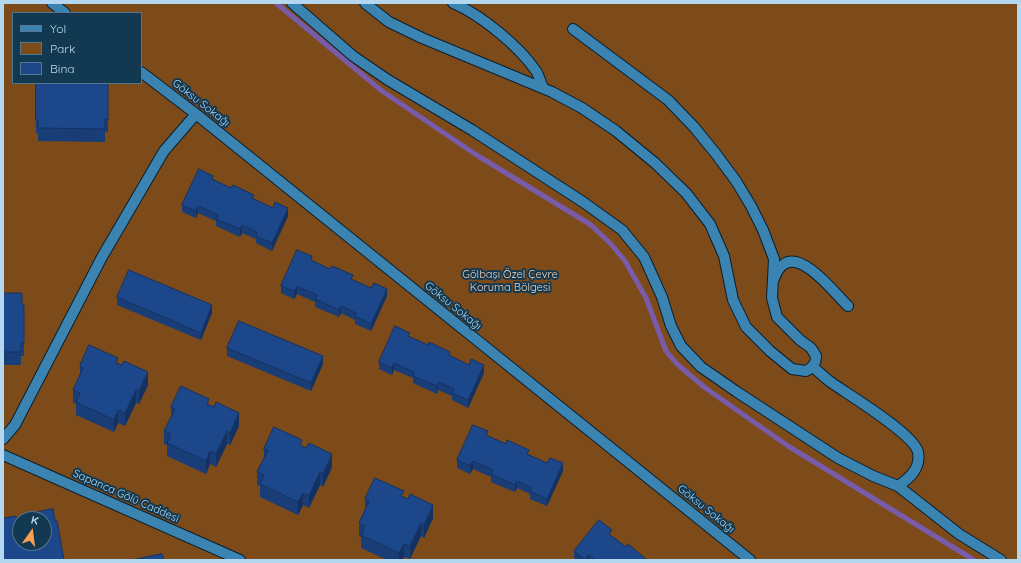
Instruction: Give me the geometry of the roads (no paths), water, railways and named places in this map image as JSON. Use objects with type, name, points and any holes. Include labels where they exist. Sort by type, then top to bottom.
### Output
[{"type":"street","points":[[52,3],[64,12]]},
{"type":"street","points":[[292,3],[353,56],[388,80],[472,130],[583,202],[622,230],[644,256],[662,297],[671,326],[681,346],[701,367],[838,458],[873,476],[898,486],[959,534],[1001,560]]},
{"type":"street","points":[[365,3],[389,22],[422,38],[543,88],[582,108],[616,131],[654,163],[686,193],[710,224],[724,256],[733,300],[746,327],[770,351],[792,369],[806,371],[813,367],[816,362],[816,356],[810,348],[800,340],[777,316],[772,298],[774,259],[763,230],[740,187],[694,127],[668,100],[573,28]]},
{"type":"street","points":[[453,3],[478,17],[496,30],[510,43],[536,72],[543,88]]},
{"type":"street","name":"Göksu Sokağı","points":[[142,73],[196,114],[750,560]]},
{"type":"street","points":[[3,439],[15,425],[102,257],[164,151],[196,114]]},
{"type":"street","points":[[774,279],[778,270],[785,263],[793,261],[804,264],[814,271],[848,306]]},
{"type":"street","points":[[813,367],[832,383],[899,430],[911,441],[918,451],[916,470],[910,478],[898,486]]},
{"type":"street","name":"Sapanca Gölü Caddesi","points":[[3,455],[240,560]]},
{"type":"waterway","points":[[276,3],[382,91],[475,154],[591,225],[611,244],[625,261],[646,298],[666,351],[677,364],[704,387],[788,446],[974,560]]},
{"type":"park label","name":"Gölbaşı Özel Çevre Koruma Bölgesi","points":[[510,281]]}]
